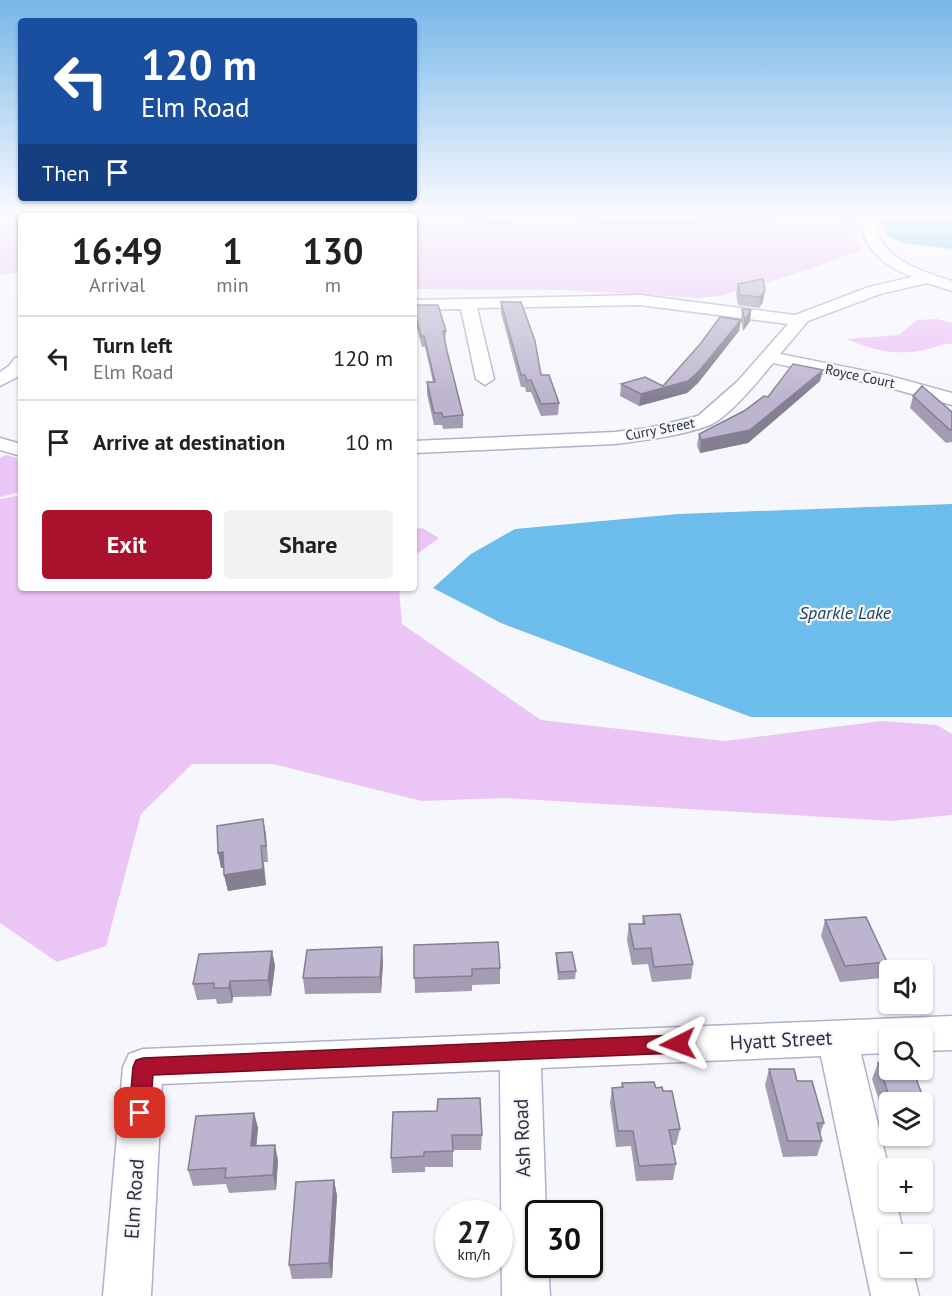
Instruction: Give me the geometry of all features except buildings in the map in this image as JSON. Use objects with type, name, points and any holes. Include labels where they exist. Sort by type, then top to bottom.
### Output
[{"type":"street","points":[[925,276],[952,286]]},
{"type":"street","name":"Curry Street","points":[[417,447],[615,438],[682,427],[705,420],[745,386],[799,320],[822,308],[875,290],[928,278]]},
{"type":"street","points":[[417,305],[640,300],[799,320]]},
{"type":"street","points":[[468,303],[485,379]]},
{"type":"street","name":"Royce Court","points":[[768,357],[886,381],[952,399]]},
{"type":"street","points":[[0,380],[18,367]]},
{"type":"street","points":[[0,444],[18,449]]},
{"type":"street","name":"Hyatt Street","points":[[143,1067],[952,1033]]},
{"type":"street","points":[[837,1037],[894,1296]]},
{"type":"street","name":"Ash Road","points":[[520,1052],[526,1296]]},
{"type":"street","name":"Elm Road","points":[[127,1296],[143,1067]]},
{"type":"shaded area","points":[[417,276],[786,276],[720,296],[699,298],[564,290],[417,289]]},
{"type":"shaded area","points":[[937,319],[952,323],[952,344],[915,352],[895,352],[875,349],[846,339],[899,335],[917,320]]},
{"type":"shaded area","points":[[6,455],[18,458],[18,493],[0,497],[0,458]]},
{"type":"shaded area","points":[[18,496],[18,591],[399,591],[402,624],[541,720],[725,741],[881,721],[937,725],[952,734],[952,815],[892,821],[505,798],[422,801],[273,764],[192,764],[141,814],[106,946],[57,962],[0,923],[0,499]]},
{"type":"shaded area","points":[[422,528],[439,538],[417,554],[417,529]]},
{"type":"water","name":"Sparkle Lake","points":[[952,504],[952,717],[751,717],[501,623],[433,588],[471,554],[515,529],[678,514]]},
{"type":"route","points":[[140,1113],[143,1067],[678,1044]]}]
